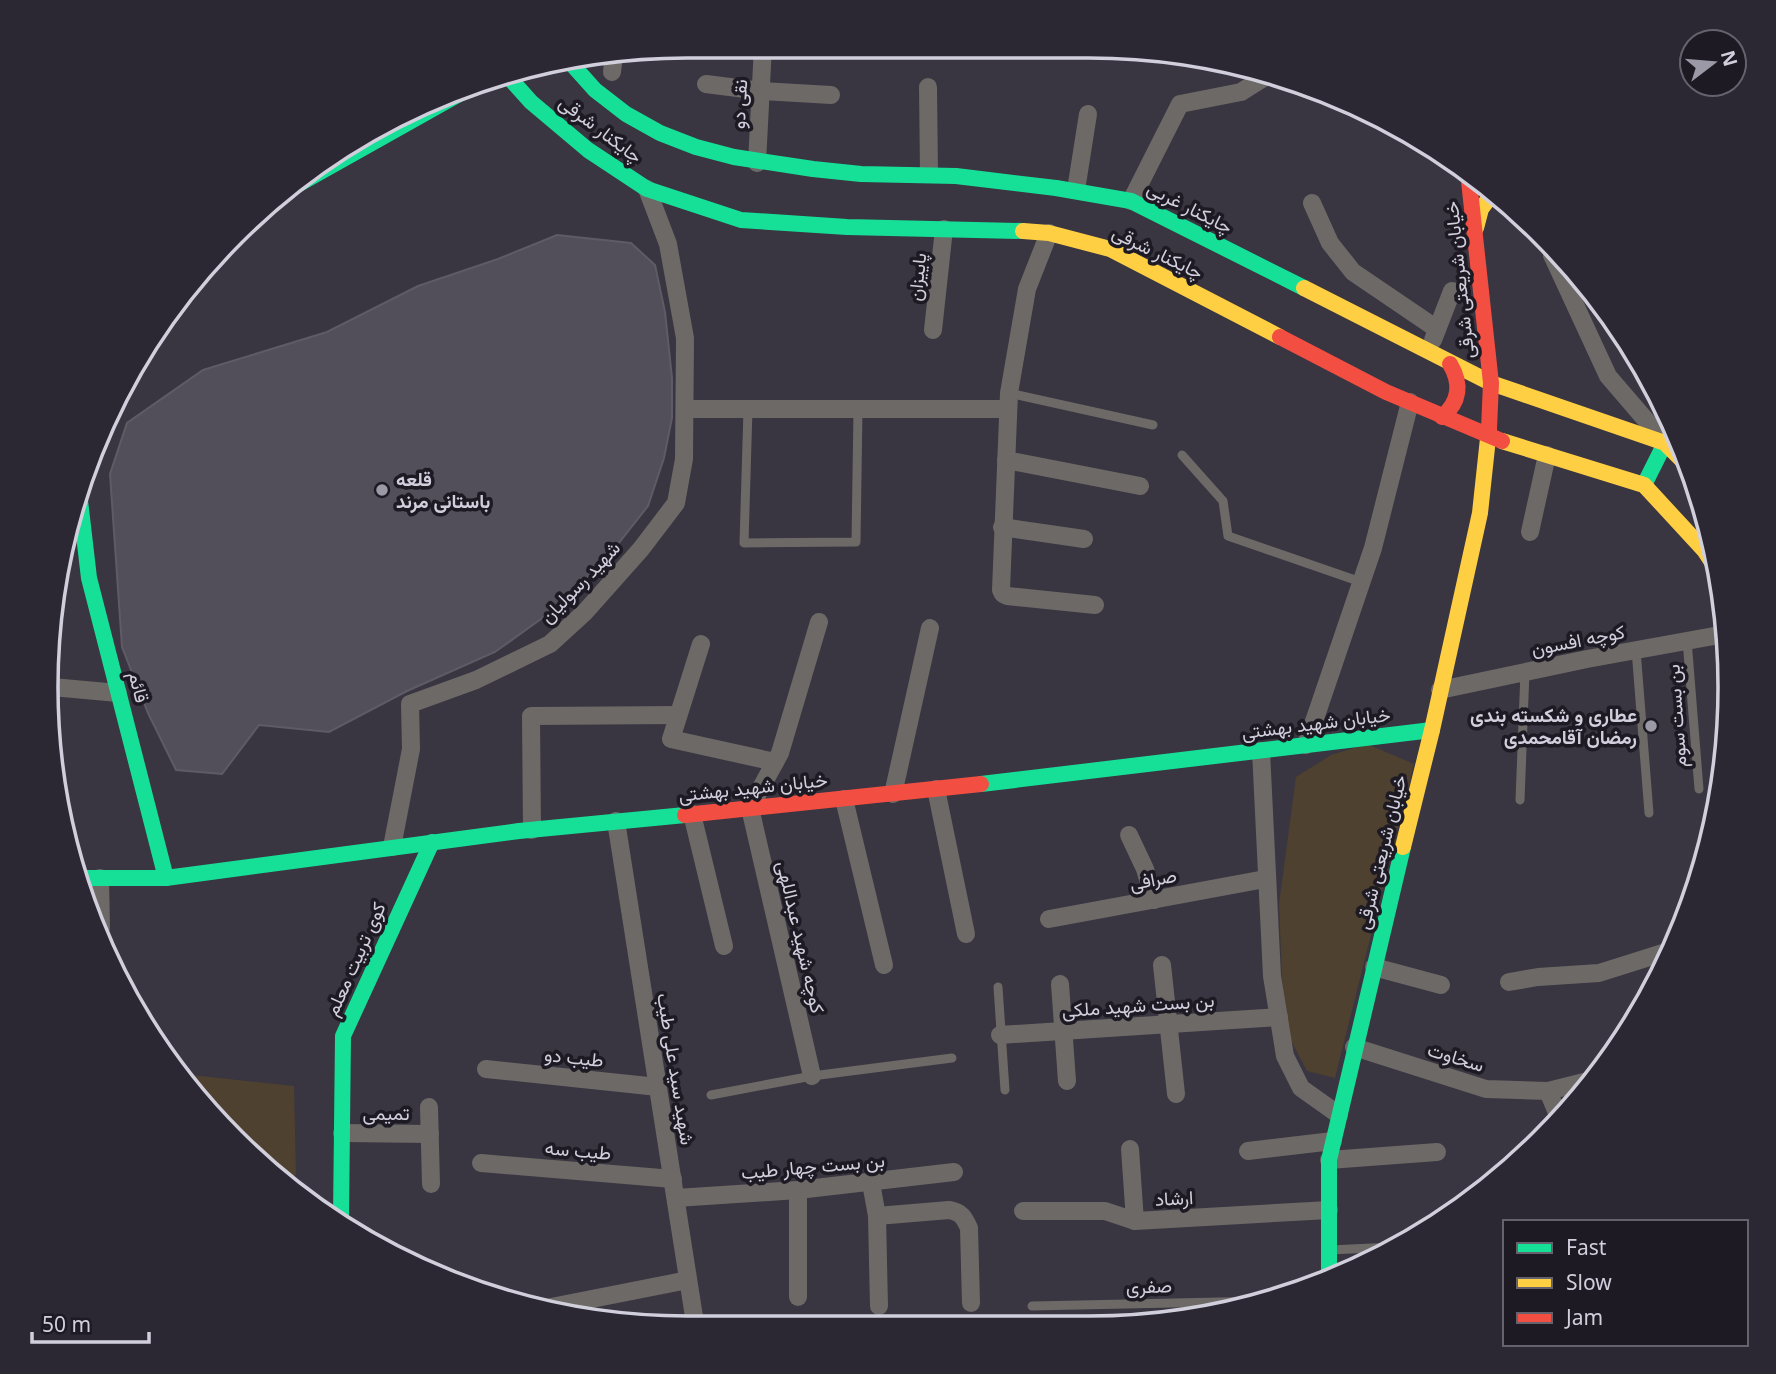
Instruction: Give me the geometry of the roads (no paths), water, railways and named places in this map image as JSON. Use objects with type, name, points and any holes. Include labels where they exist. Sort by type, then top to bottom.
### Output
[{"type":"street","name":"نقی دو","points":[[757,163],[762,58]]},
{"type":"street","name":"چایکنار غربی","points":[[574,68],[615,107],[656,131],[728,157],[757,163],[853,173],[929,174],[1076,190],[1131,201],[1491,383],[1665,443],[1671,449]]},
{"type":"street","points":[[1131,201],[1180,104],[1241,92],[1258,81]]},
{"type":"street","name":"چایکنار شرقی","points":[[513,82],[531,102],[588,150],[647,189],[741,220],[846,228],[1014,230],[1049,233],[1110,249],[1410,402],[1489,437],[1644,485]]},
{"type":"street","points":[[706,83],[761,91],[831,95]]},
{"type":"street","points":[[928,87],[929,174]]},
{"type":"street","points":[[1076,190],[1088,114]]},
{"type":"street","points":[[359,150],[391,132]]},
{"type":"street","name":"خیابان شریعتی شرقی","points":[[1329,1268],[1329,1160],[1432,730],[1480,513],[1489,437],[1491,383],[1470,186]]},
{"type":"street","name":"شهید رسولیان","points":[[392,847],[411,749],[410,704],[476,680],[550,644],[585,612],[641,549],[676,503],[684,459],[685,338],[668,244],[647,189]]},
{"type":"street","points":[[1475,232],[1481,209],[1487,200]]},
{"type":"street","points":[[1312,204],[1330,243],[1353,272],[1437,329]]},
{"type":"street","name":"پاییزان","points":[[933,331],[944,229]]},
{"type":"street","points":[[1049,233],[1027,289],[1008,401],[1002,527],[1003,594],[1095,605]]},
{"type":"street","points":[[1558,267],[1608,376],[1665,443],[1644,485],[1703,550]]},
{"type":"street","points":[[1428,353],[1452,291]]},
{"type":"street","points":[[1442,416],[1452,410],[1460,389],[1459,379],[1450,364]]},
{"type":"street","points":[[685,409],[858,409],[1008,401]]},
{"type":"street","points":[[1306,745],[1373,548],[1410,402]]},
{"type":"street","points":[[1530,532],[1547,455]]},
{"type":"street","points":[[1006,460],[1140,486]]},
{"type":"street","name":"قائم","points":[[82,515],[89,578],[166,878]]},
{"type":"street","points":[[1002,527],[1084,539]]},
{"type":"street","points":[[750,808],[779,753],[819,622]]},
{"type":"street","points":[[893,794],[930,628]]},
{"type":"street","name":"كوچه افسون","points":[[1440,690],[1716,635]]},
{"type":"street","points":[[701,644],[671,739],[775,762]]},
{"type":"street","points":[[58,687],[118,693]]},
{"type":"street","points":[[532,830],[531,716],[678,715]]},
{"type":"street","name":"خیابان شهید بهشتی","points":[[88,878],[166,878],[532,830],[893,794],[1432,730]]},
{"type":"street","points":[[1261,751],[1265,879],[1272,976],[1285,1056],[1301,1088],[1339,1115]]},
{"type":"street","points":[[936,789],[966,934]]},
{"type":"street","points":[[844,799],[884,965]]},
{"type":"street","name":"کوچه شهید عبداللهی","points":[[750,808],[812,1076]]},
{"type":"street","points":[[692,814],[724,946]]},
{"type":"street","name":"شهید سید علی طیب","points":[[616,821],[694,1316]]},
{"type":"street","points":[[1129,835],[1145,869],[1154,900]]},
{"type":"street","name":"کوی تربیت معلم","points":[[341,1213],[343,1036],[432,842]]},
{"type":"street","points":[[100,878],[101,914]]},
{"type":"street","name":"صرافی","points":[[1049,919],[1265,879]]},
{"type":"street","points":[[1509,982],[1599,973],[1658,954]]},
{"type":"street","points":[[1162,965],[1176,1094]]},
{"type":"street","points":[[1374,967],[1441,985]]},
{"type":"street","points":[[1060,984],[1067,1081]]},
{"type":"street","name":"بن بست شهید ملکی","points":[[1000,1035],[1279,1017]]},
{"type":"street","name":"سخاوت","points":[[1354,1047],[1486,1089],[1548,1091],[1577,1084]]},
{"type":"street","name":"طیب دو","points":[[486,1069],[658,1087]]},
{"type":"street","points":[[1548,1091],[1555,1109]]},
{"type":"street","points":[[429,1107],[431,1184]]},
{"type":"street","name":"تمیمی","points":[[342,1133],[430,1134]]},
{"type":"street","points":[[1248,1151],[1334,1141]]},
{"type":"street","points":[[1130,1149],[1135,1221]]},
{"type":"street","points":[[1329,1160],[1437,1152]]},
{"type":"street","name":"طیب سه","points":[[481,1163],[673,1179]]},
{"type":"street","name":"بن بست چهار طیب","points":[[676,1198],[798,1190],[954,1172]]},
{"type":"street","points":[[871,1183],[877,1216],[879,1306]]},
{"type":"street","points":[[798,1190],[798,1297]]},
{"type":"street","points":[[877,1216],[949,1210],[964,1217],[969,1228],[971,1303]]},
{"type":"street","name":"ارشاد","points":[[1023,1211],[1105,1210],[1135,1221],[1329,1210]]},
{"type":"street","points":[[563,1304],[688,1280]]},
{"type":"lane","points":[[1008,401],[1153,425]]},
{"type":"lane","points":[[748,409],[744,543],[856,542],[858,409]]},
{"type":"lane","points":[[1182,456],[1223,501],[1228,536],[1361,582]]},
{"type":"lane","name":"بن بست سوم","points":[[1687,640],[1699,789]]},
{"type":"lane","points":[[1636,650],[1648,813]]},
{"type":"lane","points":[[1520,800],[1525,672]]},
{"type":"lane","points":[[998,987],[1005,1090]]},
{"type":"lane","points":[[711,1095],[812,1076],[952,1058]]},
{"type":"lane","points":[[1329,1250],[1373,1248]]},
{"type":"lane","name":"صفری","points":[[1032,1306],[1221,1302]]},
{"type":"place","name":"قلعه باستانی مرند","points":[[382,490]]},
{"type":"place","name":"عطاری و شکسته بندی رمضان آقامحمدی","points":[[1651,726]]}]
